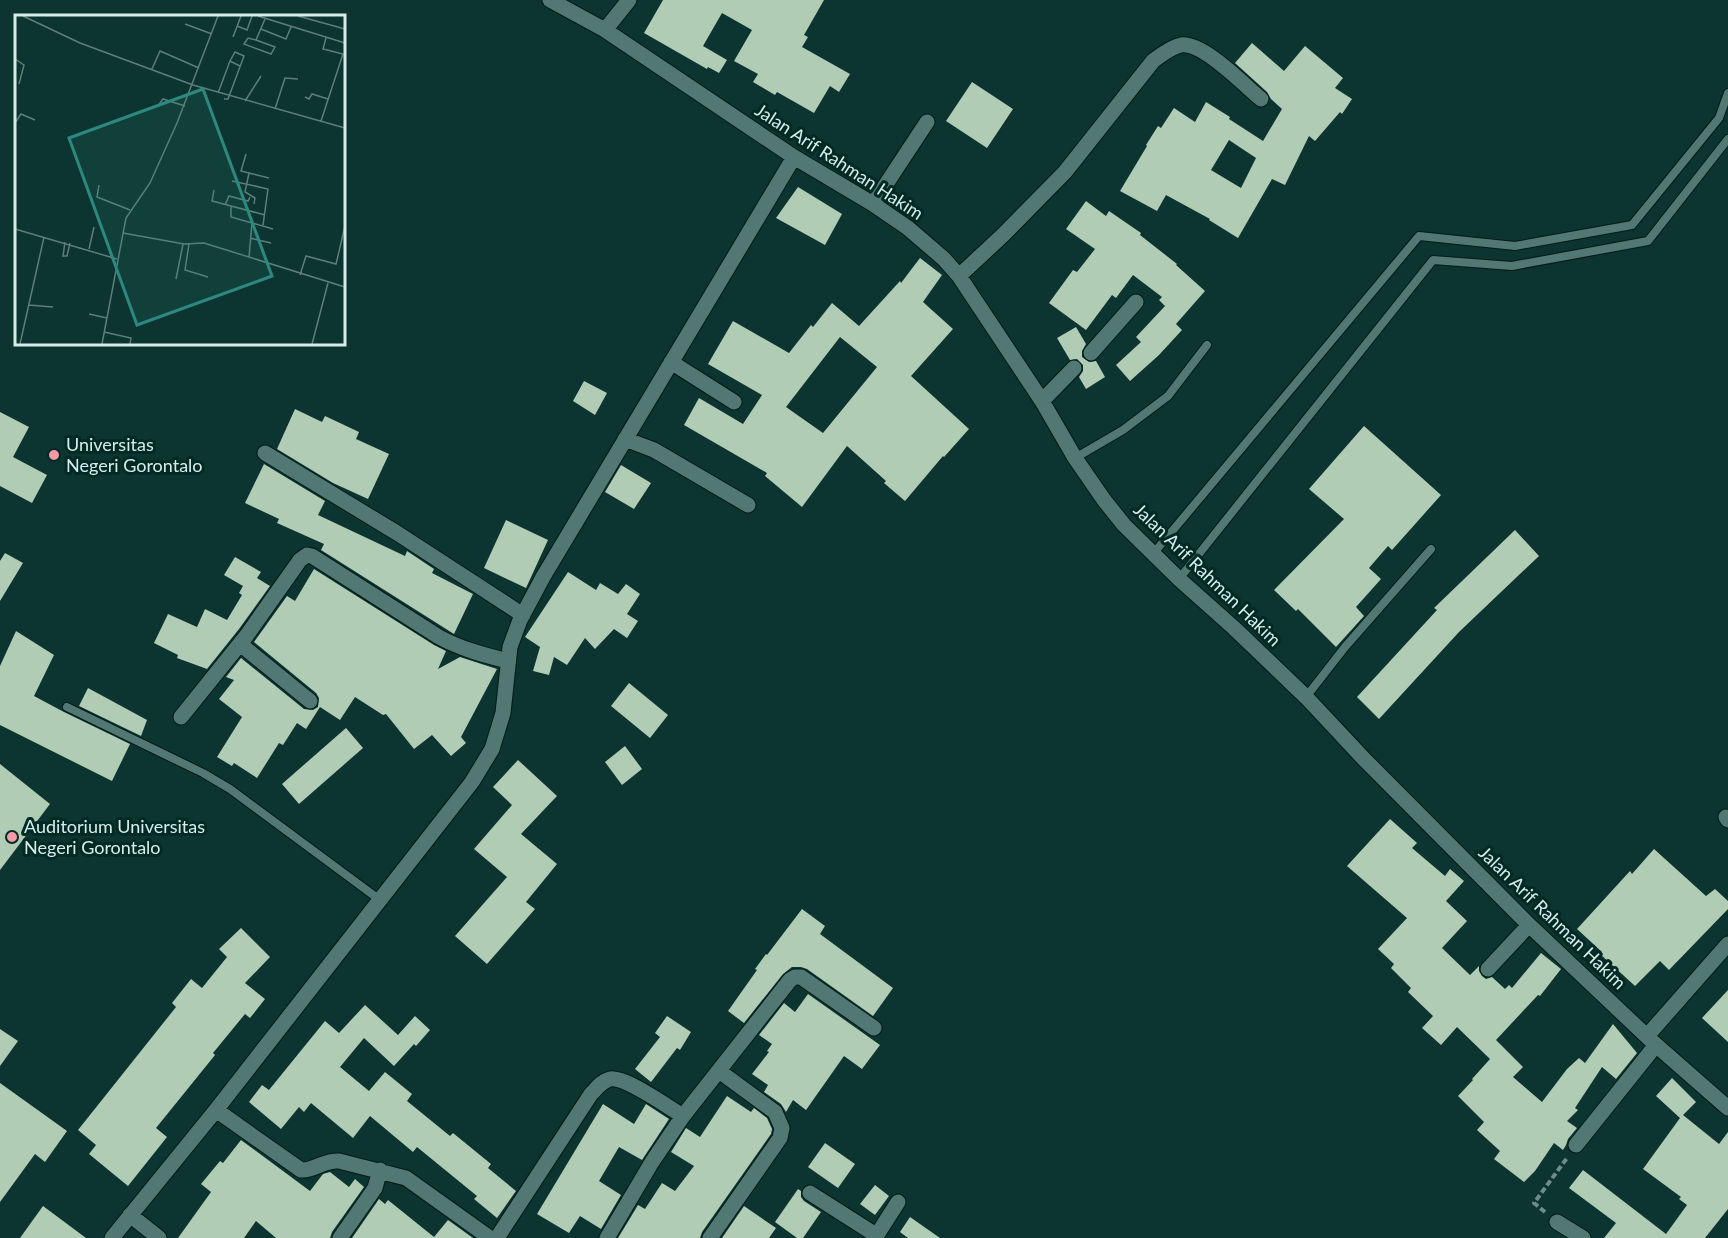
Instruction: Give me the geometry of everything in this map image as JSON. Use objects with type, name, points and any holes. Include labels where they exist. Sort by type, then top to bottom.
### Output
[{"type":"street","name":"Jalan Arif Rahman Hakim","points":[[550,0],[604,30],[794,157],[873,204],[908,228],[944,260],[959,276],[1042,401],[1075,458],[1124,525],[1306,697],[1364,759],[1529,925],[1651,1040],[1728,1108]]},
{"type":"street","points":[[604,30],[629,0]]},
{"type":"street","points":[[959,276],[1003,236],[1065,172],[1153,61],[1166,52],[1180,45],[1206,52],[1261,99]]},
{"type":"street","points":[[873,204],[927,122]]},
{"type":"street","points":[[112,1238],[216,1110],[380,900],[471,782],[492,749],[503,713],[508,661],[514,636],[523,615],[625,438],[794,157]]},
{"type":"street","points":[[1091,353],[1136,302]]},
{"type":"street","points":[[671,362],[734,402]]},
{"type":"street","points":[[1042,401],[1074,368]]},
{"type":"street","points":[[625,438],[654,450],[748,504]]},
{"type":"street","points":[[265,453],[397,533],[523,615]]},
{"type":"street","points":[[181,717],[240,644],[300,560],[307,555],[439,637],[476,653],[508,661]]},
{"type":"street","points":[[240,644],[310,701]]},
{"type":"street","points":[[1488,969],[1529,925]]},
{"type":"street","points":[[1576,1145],[1651,1040],[1728,944]]},
{"type":"street","points":[[607,1238],[652,1162],[683,1116],[790,980],[801,977],[874,1028]]},
{"type":"street","points":[[710,1238],[780,1138],[782,1128],[775,1112],[719,1071]]},
{"type":"street","points":[[497,1238],[591,1094],[602,1083],[612,1078],[625,1081],[683,1116]]},
{"type":"street","points":[[216,1110],[301,1170],[309,1170],[330,1161],[339,1161],[406,1178],[490,1238]]},
{"type":"street","points":[[340,1238],[375,1188],[380,1170]]},
{"type":"street","points":[[810,1193],[875,1237],[898,1202]]},
{"type":"street","points":[[130,1215],[159,1238]]},
{"type":"street","points":[[1557,1222],[1582,1238]]},
{"type":"lane","points":[[1153,554],[1419,236],[1515,246],[1632,225],[1719,118],[1728,93]]},
{"type":"lane","points":[[1179,579],[1433,260],[1512,267],[1648,241],[1728,139]]},
{"type":"lane","points":[[1075,458],[1123,430],[1168,396],[1207,345]]},
{"type":"lane","points":[[1306,697],[1345,647],[1431,549]]},
{"type":"lane","points":[[67,706],[203,773],[230,789],[380,900]]},
{"type":"path","points":[[1557,1222],[1534,1203],[1576,1145]]},
{"type":"building","points":[[663,0],[824,0],[804,35],[808,37],[802,47],[850,74],[839,92],[830,86],[814,113],[777,92],[775,95],[753,82],[758,74],[734,61],[752,30],[722,13],[703,46],[727,60],[719,73],[708,67],[707,69],[644,33]]},
{"type":"building","points":[[1252,43],[1284,71],[1305,46],[1343,78],[1335,88],[1352,99],[1342,114],[1340,112],[1315,141],[1309,136],[1285,185],[1272,179],[1238,238],[1210,219],[1166,195],[1157,211],[1120,191],[1158,126],[1161,128],[1174,108],[1195,122],[1206,102],[1263,141],[1282,109],[1235,63]],"holes":[[[1229,140],[1256,158],[1241,188],[1211,170]]]},
{"type":"building","points":[[972,82],[1013,109],[987,148],[946,121]]},
{"type":"building","points":[[798,187],[842,214],[825,245],[776,218]]},
{"type":"building","points":[[1086,201],[1106,216],[1109,211],[1141,233],[1140,235],[1177,264],[1205,291],[1176,324],[1182,330],[1130,381],[1116,365],[1141,342],[1136,337],[1165,306],[1159,300],[1162,297],[1133,275],[1116,298],[1112,295],[1086,330],[1049,303],[1073,270],[1077,272],[1095,249],[1066,229]]},
{"type":"building","points":[[920,258],[942,275],[923,302],[953,329],[911,376],[969,429],[905,501],[847,446],[802,507],[765,476],[767,473],[684,425],[699,398],[743,424],[762,395],[708,364],[733,321],[789,353],[832,303],[859,326],[900,281],[901,283]],"holes":[[[840,337],[877,367],[823,433],[786,407]]]},
{"type":"building","points":[[1076,327],[1086,344],[1082,357],[1089,362],[1096,361],[1105,377],[1086,389],[1079,377],[1083,371],[1083,365],[1077,359],[1070,360],[1057,338]]},
{"type":"building","points":[[584,381],[607,393],[595,415],[573,401]]},
{"type":"building","points":[[295,409],[322,422],[325,416],[359,432],[356,439],[389,454],[368,499],[333,483],[277,449]]},
{"type":"building","points":[[0,412],[29,427],[13,457],[47,475],[32,503],[0,486]]},
{"type":"building","points":[[1364,426],[1441,495],[1392,550],[1388,546],[1369,568],[1381,579],[1356,607],[1364,616],[1336,647],[1298,609],[1296,611],[1274,590],[1344,519],[1309,489]]},
{"type":"building","points":[[264,464],[325,501],[318,515],[405,556],[407,551],[434,569],[432,573],[473,594],[454,634],[321,550],[324,544],[277,523],[279,519],[245,503]]},
{"type":"building","points":[[621,465],[651,483],[634,509],[605,492]]},
{"type":"building","points":[[506,520],[548,540],[526,588],[484,568]]},
{"type":"building","points":[[1515,530],[1539,556],[1459,632],[1379,719],[1357,697],[1437,610],[1434,608]]},
{"type":"building","points":[[5,553],[23,563],[0,601],[0,561]]},
{"type":"building","points":[[235,557],[261,572],[257,578],[270,586],[207,669],[177,658],[178,655],[154,643],[168,614],[197,627],[205,609],[227,620],[242,595],[239,593],[243,586],[224,575]]},
{"type":"building","points":[[314,569],[446,651],[438,669],[460,657],[497,669],[461,737],[466,743],[451,756],[432,735],[414,749],[386,714],[383,715],[355,697],[340,720],[320,707],[306,729],[297,723],[283,745],[279,743],[257,778],[234,763],[232,766],[217,757],[242,717],[219,699],[234,680],[226,677],[241,658],[304,709],[313,710],[318,707],[319,698],[316,693],[254,642],[287,596],[295,601]]},
{"type":"building","points":[[568,572],[596,590],[600,583],[618,594],[626,584],[640,594],[627,614],[638,621],[627,638],[614,629],[595,649],[585,638],[567,665],[554,657],[549,675],[533,671],[540,647],[525,637]]},
{"type":"building","points":[[16,631],[54,655],[34,696],[130,744],[112,781],[0,725],[0,666]]},
{"type":"building","points":[[629,683],[668,715],[650,738],[611,706]]},
{"type":"building","points":[[88,688],[147,720],[141,736],[79,706]]},
{"type":"building","points":[[346,728],[363,748],[299,804],[282,784]]},
{"type":"building","points":[[625,746],[642,769],[622,785],[605,762]]},
{"type":"building","points":[[518,760],[557,796],[521,834],[557,864],[526,902],[535,909],[487,964],[455,936],[507,877],[474,849],[512,805],[493,787]]},
{"type":"building","name":"Auditorium Universitas Negeri Gorontalo","points":[[0,764],[50,804],[0,870]]},
{"type":"building","points":[[1390,819],[1417,843],[1412,848],[1445,876],[1450,869],[1464,881],[1446,901],[1467,921],[1442,948],[1470,975],[1479,966],[1479,971],[1486,979],[1492,977],[1505,989],[1509,985],[1512,988],[1541,953],[1561,969],[1540,996],[1538,995],[1496,1040],[1523,1067],[1513,1077],[1542,1102],[1567,1069],[1579,1058],[1585,1063],[1613,1024],[1637,1053],[1616,1079],[1602,1067],[1575,1108],[1578,1110],[1567,1121],[1577,1128],[1563,1150],[1554,1143],[1535,1171],[1524,1182],[1494,1159],[1500,1151],[1477,1130],[1484,1122],[1458,1096],[1490,1059],[1457,1027],[1441,1045],[1422,1028],[1433,1016],[1408,992],[1411,988],[1391,968],[1394,964],[1378,949],[1407,918],[1347,866]]},
{"type":"building","points":[[1654,849],[1706,896],[1715,889],[1728,901],[1728,909],[1669,970],[1660,961],[1635,986],[1577,929],[1630,871],[1632,874]]},
{"type":"building","points":[[802,909],[825,926],[820,934],[893,988],[873,1016],[801,967],[792,967],[783,974],[744,1023],[728,1011],[757,970],[755,969]]},
{"type":"building","points":[[241,928],[270,957],[245,983],[265,999],[250,1018],[245,1014],[156,1128],[167,1137],[128,1186],[89,1154],[96,1145],[78,1130],[176,1007],[172,1003],[191,979],[202,988],[227,957],[219,949]]},
{"type":"building","points":[[1728,990],[1728,1042],[1702,1018]]},
{"type":"building","points":[[808,994],[880,1045],[862,1069],[844,1056],[806,1110],[793,1100],[786,1112],[781,1104],[764,1092],[768,1085],[752,1074],[769,1052],[767,1051],[772,1044],[759,1035],[784,1003],[795,1012]]},
{"type":"building","points":[[365,1005],[398,1035],[415,1016],[430,1030],[394,1066],[364,1038],[340,1067],[369,1091],[385,1072],[412,1094],[407,1101],[450,1136],[453,1133],[491,1164],[488,1168],[516,1191],[497,1218],[474,1199],[477,1196],[417,1147],[413,1152],[370,1116],[353,1138],[311,1103],[304,1112],[299,1107],[281,1129],[249,1102],[262,1085],[269,1090],[325,1021],[339,1033]]},
{"type":"building","points":[[667,1016],[691,1032],[680,1050],[677,1048],[651,1082],[635,1069],[660,1037],[655,1033]]},
{"type":"building","points":[[0,1029],[18,1041],[0,1066]]},
{"type":"building","points":[[1672,1078],[1696,1102],[1683,1115],[1719,1144],[1728,1132],[1728,1209],[1705,1238],[1604,1238],[1616,1223],[1569,1188],[1583,1170],[1666,1234],[1687,1205],[1679,1199],[1681,1197],[1643,1169],[1680,1118],[1656,1096]]},
{"type":"building","points":[[0,1083],[67,1131],[45,1162],[35,1154],[0,1202]]},
{"type":"building","points":[[727,1096],[751,1112],[754,1108],[767,1118],[772,1129],[771,1134],[700,1238],[618,1238],[638,1205],[645,1209],[662,1183],[675,1191],[694,1166],[671,1152],[686,1128],[700,1137]]},
{"type":"building","points":[[603,1104],[634,1124],[646,1104],[669,1119],[642,1160],[619,1147],[599,1181],[621,1195],[601,1229],[580,1216],[569,1233],[537,1214]]},
{"type":"building","points":[[241,1140],[310,1191],[323,1174],[330,1172],[349,1187],[355,1179],[364,1187],[330,1238],[276,1238],[256,1221],[244,1238],[178,1238],[211,1192],[201,1184],[220,1161],[223,1163]]},
{"type":"building","points":[[825,1143],[855,1164],[838,1188],[808,1167]]},
{"type":"building","points":[[875,1185],[889,1196],[875,1215],[860,1204]]},
{"type":"building","points":[[798,1189],[804,1201],[821,1212],[803,1238],[797,1238],[775,1222]]},
{"type":"building","points":[[379,1199],[385,1204],[388,1200],[434,1237],[448,1220],[473,1238],[352,1238]]},
{"type":"building","points":[[43,1206],[86,1238],[20,1238]]},
{"type":"building","points":[[744,1206],[776,1228],[769,1238],[722,1238]]},
{"type":"building","points":[[910,1217],[940,1238],[908,1238],[900,1232]]},
{"type":"place","name":"Universitas Negeri Gorontalo","points":[[54,455]]},
{"type":"place","name":"Auditorium Universitas Negeri Gorontalo","points":[[12,837]]}]
